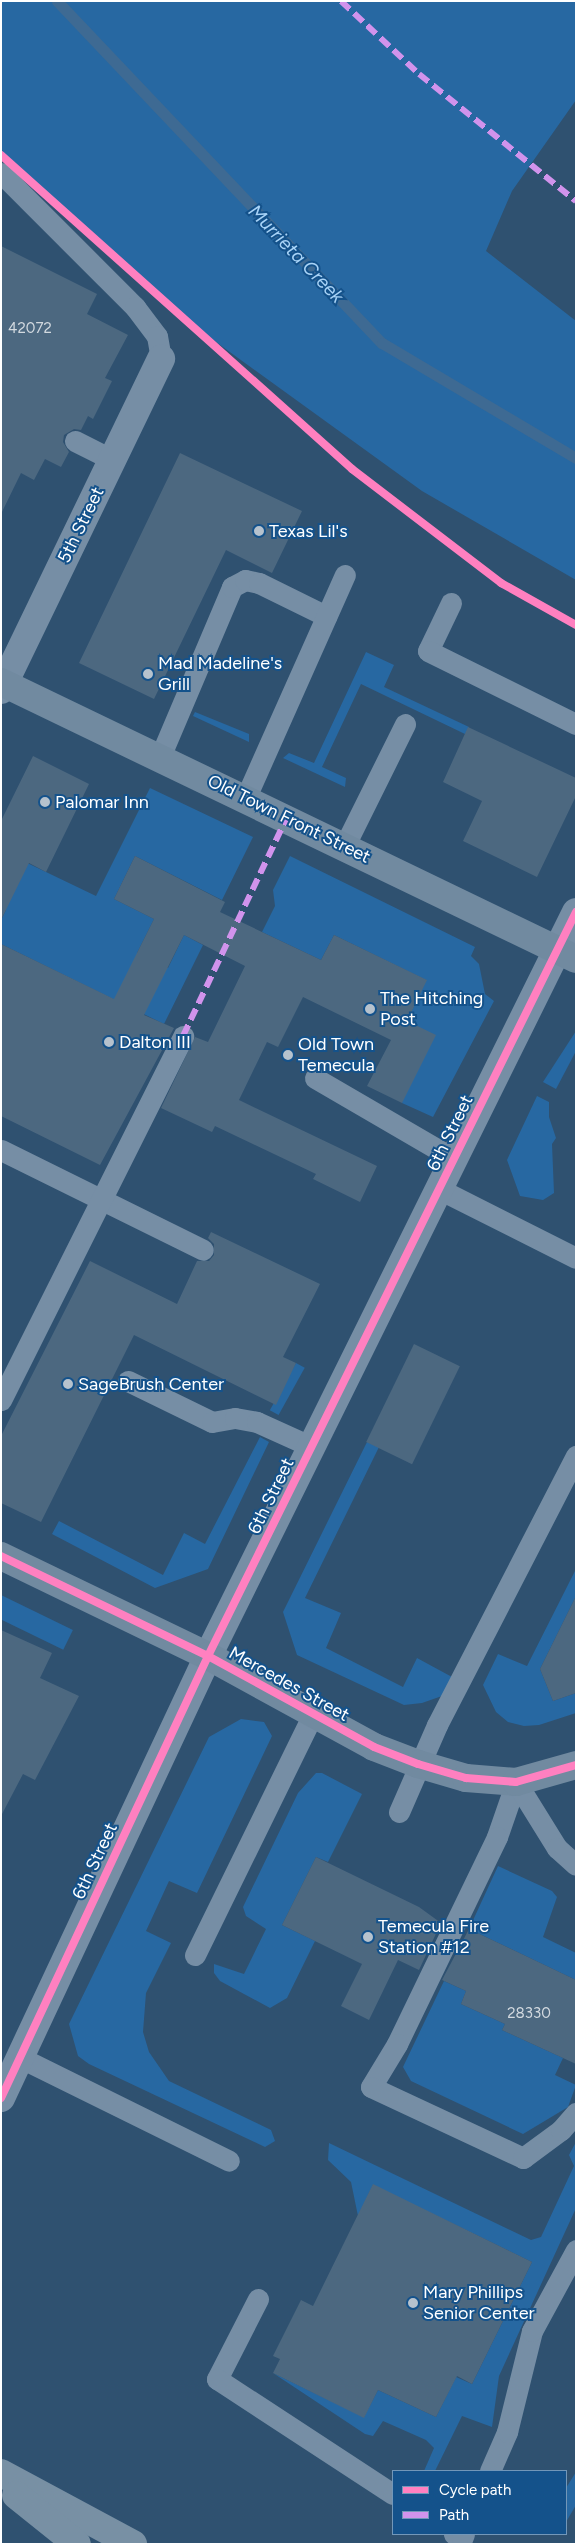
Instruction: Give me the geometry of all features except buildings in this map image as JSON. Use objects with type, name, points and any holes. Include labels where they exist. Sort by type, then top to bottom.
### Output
[{"type":"highway","points":[[1,2473],[133,2544]]},
{"type":"highway","points":[[1,2484],[77,2544]]},
{"type":"street","name":"5th Street","points":[[2,685],[161,360]]},
{"type":"street","name":"Old Town Front Street","points":[[2,685],[246,796],[566,955]]},
{"type":"street","name":"6th Street","points":[[1,2098],[208,1656],[454,1159],[566,955],[576,912]]},
{"type":"street","name":"Mercedes Street","points":[[1,1556],[208,1656],[374,1747],[418,1764],[466,1778],[516,1782],[576,1765]]},
{"type":"lane","points":[[1,173],[135,307],[157,336],[161,360]]},
{"type":"lane","points":[[75,441],[112,460]]},
{"type":"lane","points":[[246,796],[345,575]]},
{"type":"lane","points":[[160,756],[232,587],[245,580],[259,583],[326,616]]},
{"type":"lane","points":[[451,603],[428,651],[576,724]]},
{"type":"lane","points":[[345,845],[405,724]]},
{"type":"lane","points":[[1,1400],[183,1036]]},
{"type":"lane","points":[[314,1078],[454,1159]]},
{"type":"lane","points":[[1,1150],[203,1250]]},
{"type":"lane","points":[[439,1189],[576,1258]]},
{"type":"lane","points":[[128,1380],[212,1422],[235,1418],[257,1422],[312,1447]]},
{"type":"lane","points":[[399,1812],[418,1764],[576,1456]]},
{"type":"lane","points":[[195,1955],[313,1714]]},
{"type":"lane","points":[[516,1782],[557,1848],[576,1865]]},
{"type":"lane","points":[[516,1782],[497,1837],[397,2044],[371,2087],[523,2158],[561,2130],[576,2113]]},
{"type":"lane","points":[[19,2057],[229,2161]]},
{"type":"lane","points":[[490,2470],[507,2432],[532,2331],[576,2250]]},
{"type":"lane","points":[[258,2299],[217,2379],[392,2493]]},
{"type":"shaded area","points":[[1,1],[576,1],[576,100],[512,191],[486,251],[576,321],[576,580],[422,491],[205,334],[1,157]]},
{"type":"shaded area","points":[[366,652],[394,665],[384,687],[469,727],[465,734],[361,684],[322,767],[346,778],[345,787],[283,758],[289,753],[314,763]]},
{"type":"shaded area","points":[[195,712],[249,734],[249,742],[193,716]]},
{"type":"shaded area","points":[[150,788],[253,837],[222,900],[135,856],[114,899],[154,919],[137,953],[168,968],[184,935],[203,945],[164,1024],[1,944],[1,920],[6,910],[1,908],[21,860],[96,896]]},
{"type":"shaded area","points":[[290,856],[475,947],[471,956],[479,964],[485,994],[494,1001],[433,1117],[402,1103],[407,1021],[426,980],[334,935],[321,960],[262,932],[275,906],[273,890]]},
{"type":"shaded area","points":[[576,1031],[576,1051],[556,1089],[543,1082]]},
{"type":"shaded area","points":[[537,1096],[549,1102],[549,1117],[556,1138],[552,1144],[554,1193],[543,1200],[520,1196],[507,1160]]},
{"type":"shaded area","points":[[296,1363],[305,1368],[279,1415],[270,1410]]},
{"type":"shaded area","points":[[260,1437],[269,1442],[208,1569],[155,1588],[52,1534],[59,1521],[163,1575],[184,1533],[205,1544]]},
{"type":"shaded area","points":[[367,1442],[379,1447],[305,1598],[341,1613],[326,1648],[403,1687],[417,1658],[452,1677],[442,1696],[422,1703],[404,1705],[297,1655],[283,1612]]},
{"type":"shaded area","points":[[576,1569],[576,1596],[540,1669],[553,1701],[576,1693],[576,1713],[539,1725],[524,1726],[508,1722],[496,1712],[483,1685],[498,1654],[527,1666]]},
{"type":"shaded area","points":[[1,1595],[73,1630],[63,1650],[1,1619]]},
{"type":"shaded area","points":[[241,1719],[264,1722],[272,1736],[197,1893],[169,1881],[146,1931],[171,1943],[146,1993],[143,2032],[149,2052],[169,2081],[271,2130],[275,2141],[265,2147],[89,2064],[78,2056],[69,2024],[209,1737]]},
{"type":"shaded area","points":[[316,1773],[322,1773],[362,1794],[328,1862],[316,1857],[282,1925],[315,1941],[287,1998],[270,2008],[220,1981],[214,1973],[214,1964],[244,1974],[266,1929],[246,1916],[243,1907],[298,1793]]},
{"type":"shaded area","points":[[498,1866],[552,1891],[557,1897],[543,1937],[576,1953],[576,1980],[469,1929]]},
{"type":"shaded area","points":[[444,1981],[466,1991],[461,2004],[505,2024],[502,2030],[563,2058],[555,2075],[576,2085],[568,2107],[523,2134],[411,2081],[403,2067]]},
{"type":"shaded area","points":[[576,2142],[576,2208],[499,2376],[492,2427],[462,2416],[435,2470],[424,2470],[434,2448],[426,2440],[383,2421],[373,2436],[365,2434],[273,2373],[364,2417],[378,2390],[436,2417],[456,2377],[472,2384],[532,2262],[373,2185],[358,2216],[351,2182],[328,2160],[329,2143],[531,2240],[541,2237],[574,2166],[569,2155]]},
{"type":"shaded area","points":[[576,2472],[576,2505],[567,2520],[567,2486]]},
{"type":"waterway","name":"Murrieta Creek","points":[[57,1],[382,343],[576,458]]},
{"type":"marked path","points":[[341,1],[419,74],[576,201]]},
{"type":"marked path","points":[[183,1036],[287,817]]},
{"type":"cycle path","points":[[1,155],[352,469],[501,583],[576,625]]},
{"type":"cycle path","points":[[1,2098],[208,1656],[576,912]]},
{"type":"cycle path","points":[[1,1556],[208,1656],[374,1747],[418,1764],[466,1778],[516,1782],[576,1765]]},
{"type":"place","name":"Texas Lil's","points":[[259,531]]},
{"type":"place","name":"Mad Madeline's Grill","points":[[148,674]]},
{"type":"place","name":"Palomar Inn","points":[[45,802]]},
{"type":"place","name":"The Hitching Post","points":[[370,1009]]},
{"type":"place","name":"Dalton III","points":[[109,1042]]},
{"type":"place","name":"Old Town Temecula","points":[[288,1055]]},
{"type":"place","name":"SageBrush Center","points":[[68,1384]]},
{"type":"place","name":"Temecula Fire Station #12","points":[[368,1937]]},
{"type":"place","name":"Mary Phillips Senior Center","points":[[413,2303]]}]
